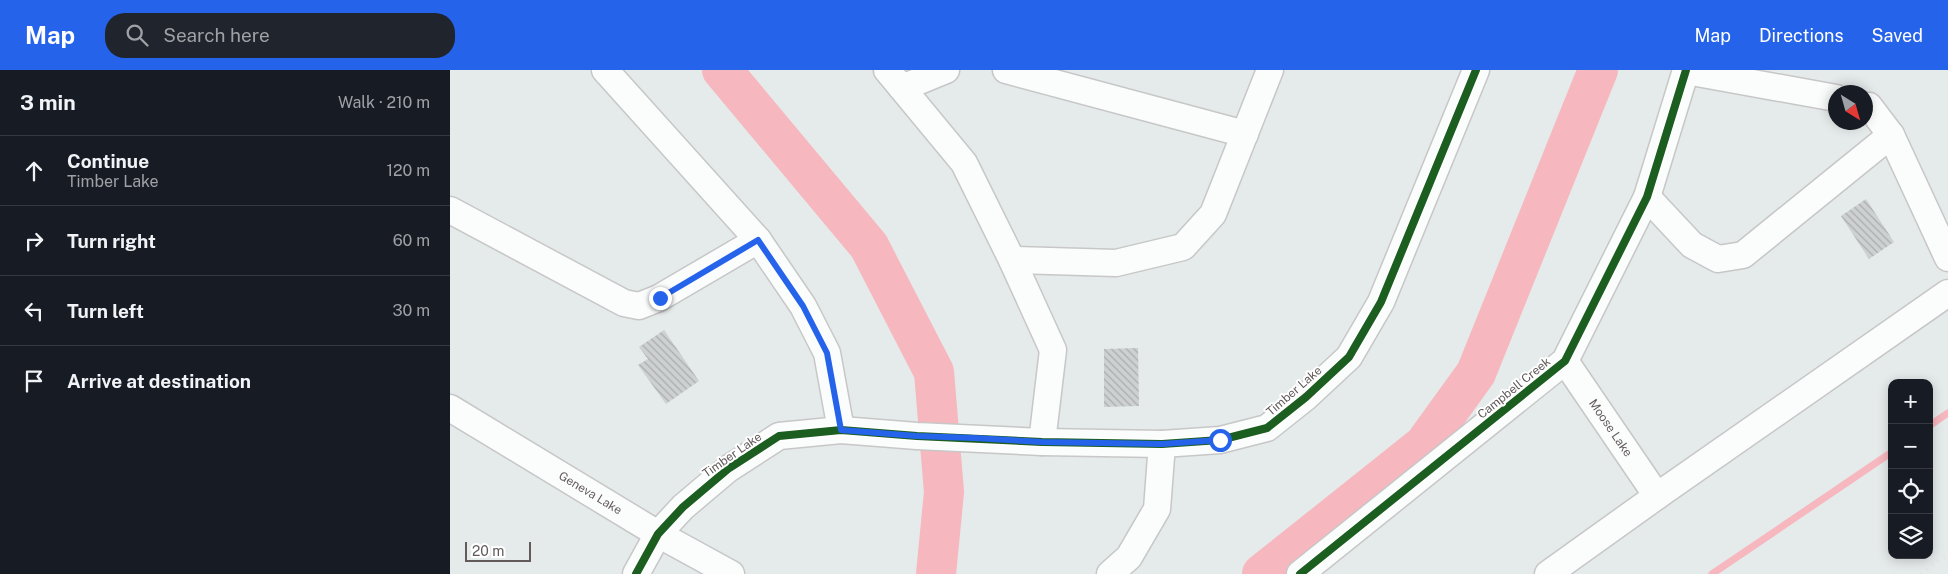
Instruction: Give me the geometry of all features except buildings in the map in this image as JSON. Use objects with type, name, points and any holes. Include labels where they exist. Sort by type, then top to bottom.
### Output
[{"type":"street","points":[[604,70],[758,240],[803,306],[827,353],[841,430]]},
{"type":"street","points":[[894,79],[946,70]]},
{"type":"street","points":[[1006,70],[1245,134]]},
{"type":"street","points":[[1012,260],[1116,263],[1183,247],[1213,214],[1270,70]]},
{"type":"street","name":"Timber Lake","points":[[636,574],[658,534],[683,507],[728,469],[779,436],[841,430],[1042,442],[1162,444],[1220,440],[1267,428],[1306,397],[1349,356],[1381,302],[1476,70]]},
{"type":"street","points":[[1686,70],[1828,97]]},
{"type":"street","name":"Campbell Creek","points":[[1300,574],[1565,361],[1647,197],[1686,70]]},
{"type":"street","points":[[894,79],[964,162],[1053,350],[1042,442]]},
{"type":"street","points":[[1873,112],[1890,135],[1948,258]]},
{"type":"street","points":[[1647,197],[1692,245],[1718,259],[1743,255],[1890,135]]},
{"type":"street","points":[[450,210],[624,303],[639,306],[660,298],[758,240]]},
{"type":"street","points":[[1548,574],[1948,293]]},
{"type":"street","name":"Moose Lake","points":[[1565,361],[1657,496]]},
{"type":"street","name":"Geneva Lake","points":[[450,408],[658,534],[731,574]]},
{"type":"street","points":[[1110,574],[1129,557],[1157,509],[1162,444]]},
{"type":"waterway","points":[[722,70],[869,246],[934,372],[944,492],[936,574]]},
{"type":"waterway","points":[[1262,574],[1424,445],[1476,373],[1598,70]]},
{"type":"waterway","points":[[1932,424],[1948,413]]},
{"type":"waterway","points":[[1712,574],[1888,455]]},
{"type":"railway","points":[[1921,574],[1948,554]]},
{"type":"cycle path","points":[[636,574],[658,534],[683,507],[728,469],[779,436],[841,430],[1042,442],[1162,444],[1220,440],[1267,428],[1306,397],[1349,357],[1381,302],[1476,70]]},
{"type":"cycle path","points":[[1300,574],[1565,361],[1647,197],[1686,70]]},
{"type":"route","points":[[660,298],[758,240],[803,306],[827,353],[841,430],[1042,442],[1162,444],[1220,440]]}]
